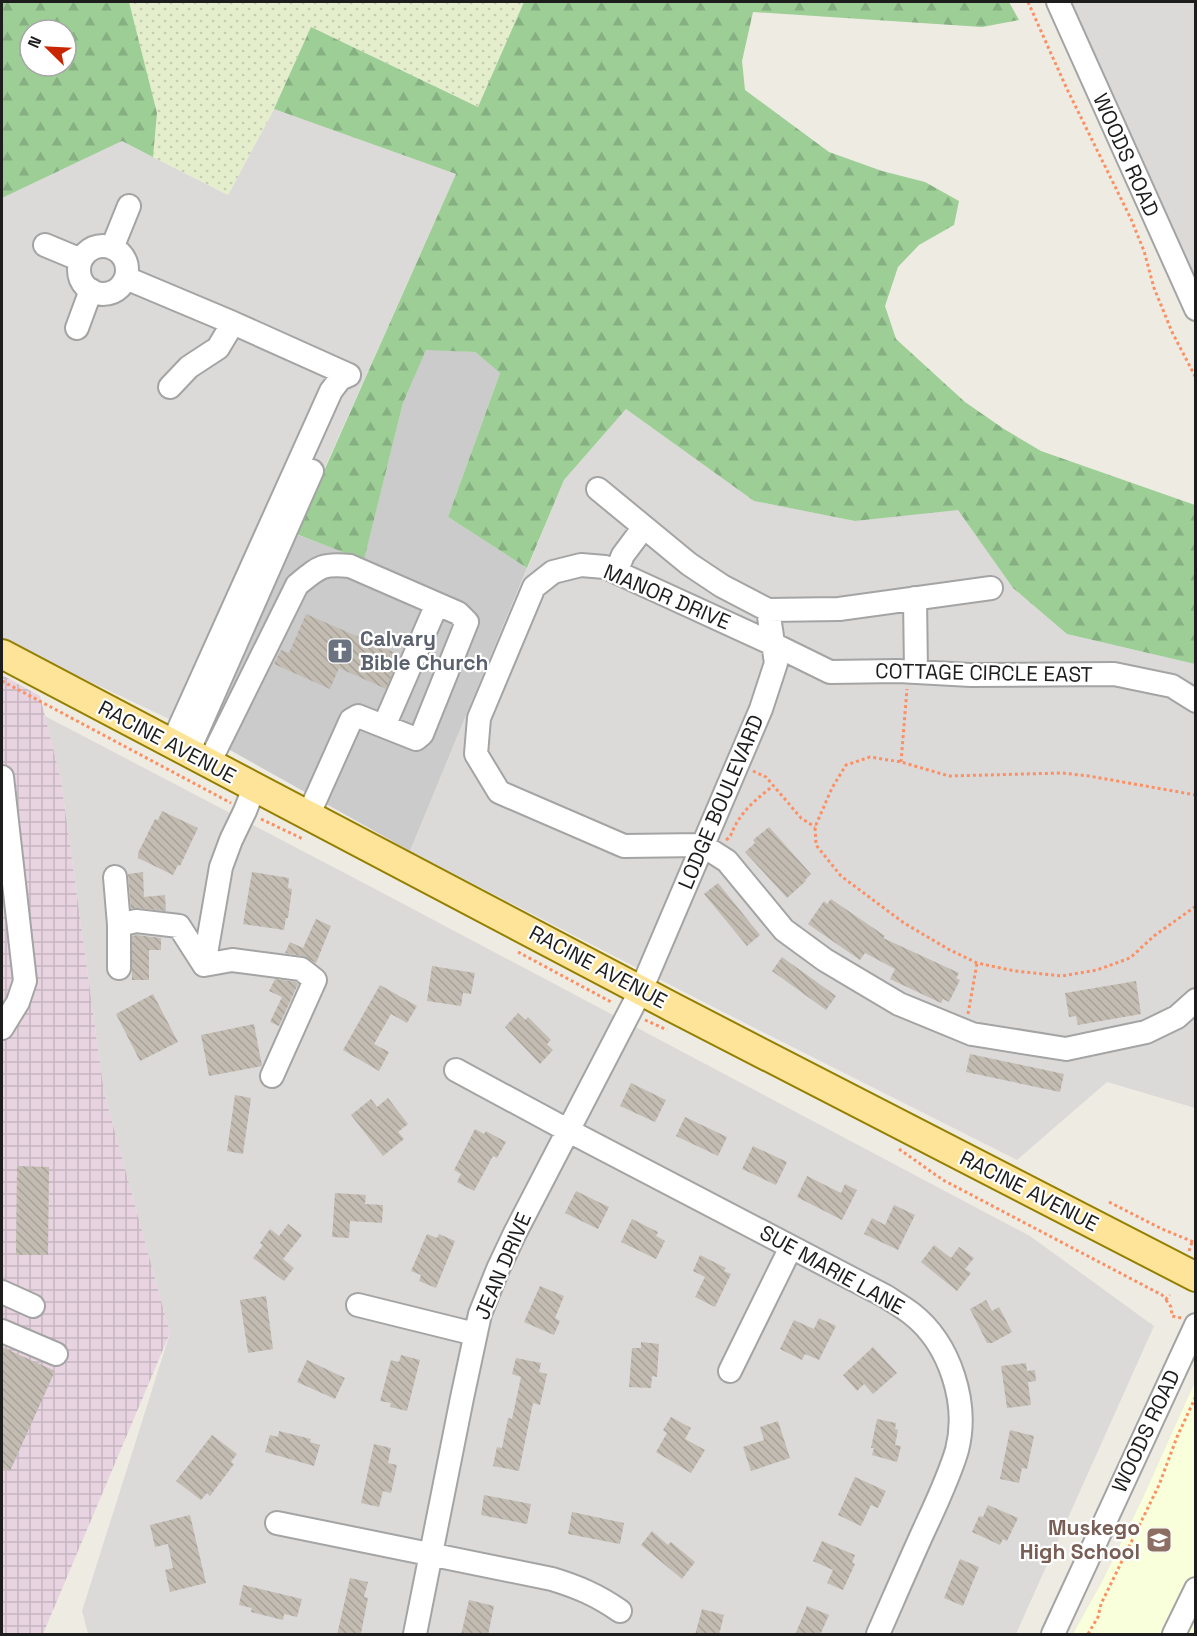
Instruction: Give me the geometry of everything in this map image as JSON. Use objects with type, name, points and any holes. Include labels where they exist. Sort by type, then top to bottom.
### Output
[{"type":"main road","name":"RACINE AVENUE","points":[[2,654],[641,990],[1196,1277]]},
{"type":"street","name":"WOODS ROAD","points":[[1058,2],[1196,309]]},
{"type":"street","points":[[112,248],[129,206]]},
{"type":"street","points":[[45,245],[81,260]]},
{"type":"street","points":[[101,246],[112,248],[122,255],[126,262],[126,278],[122,285],[109,293],[102,294],[92,290],[83,282],[79,268],[81,260],[93,248],[101,246]]},
{"type":"street","points":[[126,278],[349,375],[349,385],[345,395],[190,753]]},
{"type":"street","points":[[77,328],[92,290]]},
{"type":"street","points":[[170,387],[189,367],[218,348],[233,323]]},
{"type":"street","points":[[598,489],[689,564],[722,586],[768,610],[838,609],[991,588]]},
{"type":"street","points":[[616,572],[623,555],[644,527]]},
{"type":"street","points":[[190,753],[297,585],[316,569],[332,564],[350,566],[458,613],[467,622],[422,734],[416,739],[358,716],[351,720],[308,816]]},
{"type":"street","name":"MANOR DRIVE","points":[[705,839],[624,846],[499,792],[476,754],[478,718],[534,587],[552,572],[581,565],[605,567],[773,644]]},
{"type":"street","points":[[912,671],[915,598]]},
{"type":"street","points":[[384,726],[437,604]]},
{"type":"street","name":"LODGE BOULEVARD","points":[[641,990],[761,709],[776,663],[768,610]]},
{"type":"street","name":"COTTAGE CIRCLE EAST","points":[[773,644],[831,672],[912,671],[970,675],[1114,674],[1172,686],[1196,701]]},
{"type":"street","points":[[2,777],[25,981],[18,1002],[2,1028]]},
{"type":"street","points":[[204,965],[221,867],[254,788]]},
{"type":"street","points":[[705,839],[727,861],[784,930],[825,960],[899,1004],[972,1034],[1066,1049],[1146,1032],[1177,1017],[1196,1000]]},
{"type":"street","points":[[115,877],[119,925],[119,968]]},
{"type":"street","points":[[119,925],[136,921],[178,926],[204,965]]},
{"type":"street","points":[[204,965],[231,960],[301,969],[315,980],[272,1076]]},
{"type":"street","name":"JEAN DRIVE","points":[[415,1635],[480,1314],[515,1233],[641,990]]},
{"type":"street","name":"SUE MARIE LANE","points":[[456,1070],[885,1296],[913,1314],[936,1340],[949,1365],[957,1389],[961,1415],[960,1432],[954,1457],[932,1513],[878,1635]]},
{"type":"street","points":[[730,1371],[791,1247]]},
{"type":"street","points":[[2,1292],[33,1306]]},
{"type":"street","points":[[358,1305],[475,1334]]},
{"type":"street","name":"WOODS ROAD","points":[[1053,1635],[1187,1321]]},
{"type":"street","points":[[2,1331],[56,1354]]},
{"type":"street","points":[[277,1523],[552,1579],[577,1586],[620,1611]]},
{"type":"street","points":[[1174,1635],[1196,1589]]},
{"type":"path","points":[[1028,2],[1066,87],[1131,219],[1144,251],[1154,288],[1172,332],[1196,378]]},
{"type":"path","points":[[902,762],[912,671]]},
{"type":"path","points":[[1196,795],[1062,772],[949,776],[902,762],[870,757],[846,765],[832,788],[815,827],[816,845],[841,876],[904,923],[977,963],[1015,971],[1062,976],[1097,970],[1130,958],[1154,936],[1196,906]]},
{"type":"path","points":[[737,764],[766,777],[801,818],[815,827]]},
{"type":"path","points":[[705,839],[723,843],[731,837],[735,824],[755,800],[773,786]]},
{"type":"path","points":[[965,1031],[977,963]]},
{"type":"path","points":[[647,1021],[675,1034]]},
{"type":"path","points":[[896,1147],[943,1180],[1162,1295],[1171,1307],[1172,1316],[1187,1321]]},
{"type":"path","points":[[1109,1202],[1193,1244]]},
{"type":"path","points":[[1166,1299],[1170,1295]]},
{"type":"path","points":[[1088,1635],[1159,1485],[1177,1437],[1196,1396]]},
{"type":"shaded area","points":[[129,2],[524,2],[479,107],[311,27],[274,109],[228,195],[153,157],[157,113]]},
{"type":"shaded area","points":[[1070,2],[1195,2],[1195,280],[1149,182]]},
{"type":"shaded area","points":[[274,109],[456,174],[205,736],[2,640],[2,198],[122,141],[228,195]]},
{"type":"shaded area","points":[[426,349],[475,352],[500,373],[448,517],[527,568],[410,851],[205,736],[295,534],[364,559],[403,403]]},
{"type":"shaded area","points":[[626,409],[754,501],[855,521],[958,509],[1013,588],[1067,634],[1195,664],[1195,1108],[1107,1082],[1017,1160],[410,851],[564,480]]},
{"type":"shaded area","points":[[2,675],[40,696],[61,780],[104,1092],[170,1333],[43,1634],[2,1634]]},
{"type":"shaded area","points":[[45,716],[1030,1236],[1154,1326],[1016,1634],[88,1634],[82,1611],[170,1333],[104,1092],[61,780]]},
{"type":"shaded area","name":"Muskego High School","points":[[1195,1382],[1195,1634],[1073,1634],[1103,1580],[1142,1500]]},
{"type":"green space","points":[[2,2],[129,2],[157,113],[153,157],[122,141],[2,198]]},
{"type":"green space","points":[[524,2],[1009,2],[1019,20],[982,27],[753,12],[742,61],[745,90],[829,152],[882,171],[925,182],[959,201],[954,225],[919,245],[898,267],[885,306],[896,339],[965,402],[1041,451],[1195,505],[1195,664],[1067,634],[1013,588],[958,510],[855,521],[754,501],[626,409],[564,480],[527,568],[448,517],[500,373],[475,352],[426,350],[403,403],[364,560],[296,534],[456,174],[274,109],[311,27],[478,107]]},
{"type":"building","name":"Calvary Bible Church","points":[[306,614],[400,655],[386,689],[339,668],[330,689],[274,664],[281,650],[289,653]]},
{"type":"building","points":[[162,811],[198,828],[180,866],[178,865],[173,875],[138,858],[138,853],[155,819],[158,820]]},
{"type":"building","points":[[769,827],[811,874],[787,898],[745,852],[755,843],[753,840]]},
{"type":"building","points":[[143,872],[144,897],[165,895],[166,911],[131,908],[128,874]]},
{"type":"building","points":[[252,872],[289,878],[288,888],[292,889],[284,930],[243,924]]},
{"type":"building","points":[[718,883],[760,935],[747,946],[704,894]]},
{"type":"building","points":[[831,899],[885,936],[883,938],[959,973],[956,978],[960,980],[949,1002],[943,999],[941,1003],[890,979],[895,969],[865,953],[860,960],[808,924],[824,901],[827,904]]},
{"type":"building","points":[[316,919],[331,926],[316,963],[303,956],[285,953],[290,942],[303,948]]},
{"type":"building","points":[[132,936],[161,938],[161,950],[149,950],[149,980],[132,980]]},
{"type":"building","points":[[782,957],[836,996],[826,1010],[772,971]]},
{"type":"building","points":[[432,966],[475,973],[471,994],[463,993],[461,1006],[427,1001]]},
{"type":"building","points":[[275,979],[298,984],[279,1026],[270,1022],[282,997],[269,991]]},
{"type":"building","points":[[1136,981],[1141,1014],[1078,1025],[1076,1016],[1069,1017],[1065,993]]},
{"type":"building","points":[[380,985],[417,1006],[407,1023],[391,1014],[374,1044],[389,1052],[379,1071],[343,1050]]},
{"type":"building","points":[[153,994],[178,1042],[140,1061],[116,1014]]},
{"type":"building","points":[[518,1013],[525,1020],[528,1017],[551,1040],[547,1044],[553,1050],[540,1064],[505,1027]]},
{"type":"building","points":[[254,1024],[262,1066],[209,1076],[201,1035]]},
{"type":"building","points":[[970,1054],[1064,1074],[1060,1092],[966,1072]]},
{"type":"building","points":[[631,1083],[666,1100],[655,1122],[620,1106]]},
{"type":"building","points":[[235,1095],[251,1098],[243,1154],[227,1151]]},
{"type":"building","points":[[388,1098],[408,1124],[398,1132],[404,1139],[383,1156],[351,1115],[371,1099],[377,1107]]},
{"type":"building","points":[[685,1117],[727,1137],[718,1156],[676,1136]]},
{"type":"building","points":[[475,1129],[484,1134],[486,1131],[506,1142],[497,1158],[493,1156],[474,1191],[457,1182],[461,1174],[454,1170]]},
{"type":"building","points":[[753,1146],[787,1162],[776,1185],[742,1169]]},
{"type":"building","points":[[17,1166],[49,1167],[48,1255],[16,1255]]},
{"type":"building","points":[[807,1176],[841,1193],[845,1184],[857,1190],[842,1220],[797,1197]]},
{"type":"building","points":[[576,1191],[609,1207],[598,1229],[565,1213]]},
{"type":"building","points":[[335,1193],[366,1195],[365,1204],[383,1205],[382,1223],[350,1221],[349,1238],[332,1237]]},
{"type":"building","points":[[894,1205],[915,1215],[898,1250],[864,1234],[872,1218],[885,1225]]},
{"type":"building","points":[[632,1219],[658,1232],[656,1236],[665,1241],[656,1259],[621,1242]]},
{"type":"building","points":[[288,1224],[302,1235],[283,1259],[294,1268],[284,1281],[253,1258],[263,1245],[260,1243],[270,1229],[279,1236]]},
{"type":"building","points":[[427,1234],[437,1238],[439,1234],[455,1241],[436,1288],[419,1281],[421,1275],[411,1271]]},
{"type":"building","points":[[934,1245],[951,1258],[959,1247],[974,1258],[965,1269],[971,1273],[957,1291],[921,1262]]},
{"type":"building","points":[[700,1255],[726,1268],[724,1271],[731,1274],[715,1307],[695,1297],[705,1277],[693,1271]]},
{"type":"building","points":[[540,1286],[564,1296],[555,1318],[560,1321],[554,1335],[524,1322]]},
{"type":"building","points":[[266,1296],[273,1349],[248,1353],[240,1300]]},
{"type":"building","points":[[986,1300],[992,1311],[999,1307],[1012,1332],[992,1343],[987,1343],[970,1309]]},
{"type":"building","points":[[819,1318],[836,1326],[819,1360],[805,1354],[802,1360],[780,1349],[794,1320],[814,1329]]},
{"type":"building","points":[[641,1342],[659,1344],[657,1377],[652,1376],[651,1388],[629,1387],[632,1348],[641,1348]]},
{"type":"building","points":[[2,1347],[55,1371],[10,1471],[2,1468]]},
{"type":"building","points":[[873,1347],[897,1373],[873,1394],[864,1384],[857,1391],[843,1375]]},
{"type":"building","points":[[401,1355],[420,1360],[407,1411],[390,1407],[391,1403],[380,1401],[391,1360],[399,1362]]},
{"type":"building","points":[[516,1358],[541,1363],[539,1372],[547,1374],[540,1405],[533,1403],[519,1471],[493,1466],[497,1447],[502,1448],[508,1418],[512,1419],[521,1377],[512,1374]]},
{"type":"building","points":[[307,1360],[345,1378],[335,1399],[297,1382]]},
{"type":"building","points":[[1026,1363],[1027,1371],[1035,1370],[1036,1381],[1028,1382],[1031,1405],[1007,1408],[1001,1366]]},
{"type":"building","points":[[671,1417],[691,1428],[685,1439],[705,1450],[691,1473],[656,1452],[667,1433],[663,1430]]},
{"type":"building","points":[[877,1419],[896,1423],[895,1429],[898,1430],[895,1445],[901,1446],[897,1462],[872,1455],[874,1448],[871,1448]]},
{"type":"building","points":[[778,1421],[790,1458],[751,1471],[743,1447],[764,1440],[760,1427]]},
{"type":"building","points":[[1010,1430],[1034,1436],[1027,1469],[1022,1468],[1019,1483],[1000,1479]]},
{"type":"building","points":[[279,1431],[311,1439],[310,1442],[320,1445],[314,1466],[265,1452],[270,1435],[278,1437]]},
{"type":"building","points":[[212,1435],[237,1454],[231,1462],[234,1464],[210,1496],[207,1493],[201,1500],[176,1481]]},
{"type":"building","points":[[374,1444],[391,1448],[388,1463],[397,1465],[391,1493],[383,1491],[379,1507],[361,1503]]},
{"type":"building","points":[[855,1477],[886,1491],[878,1508],[871,1505],[861,1526],[838,1515]]},
{"type":"building","points":[[484,1495],[531,1504],[527,1524],[481,1515]]},
{"type":"building","points":[[988,1505],[1018,1518],[1007,1541],[1003,1539],[1000,1545],[972,1532],[979,1516],[983,1517]]},
{"type":"building","points":[[572,1512],[624,1523],[620,1544],[568,1534]]},
{"type":"building","points":[[190,1515],[206,1583],[170,1592],[165,1570],[173,1568],[168,1544],[155,1547],[150,1525]]},
{"type":"building","points":[[652,1531],[668,1545],[671,1542],[695,1562],[682,1579],[641,1545]]},
{"type":"building","points":[[822,1541],[855,1555],[852,1563],[855,1564],[843,1590],[827,1583],[833,1570],[813,1561]]},
{"type":"building","points":[[960,1559],[979,1567],[963,1606],[944,1598]]},
{"type":"building","points":[[350,1578],[368,1582],[364,1597],[368,1598],[361,1633],[337,1635]]},
{"type":"building","points":[[243,1585],[302,1599],[297,1617],[284,1614],[283,1620],[251,1612],[252,1608],[239,1605]]},
{"type":"building","points":[[469,1600],[494,1606],[488,1635],[461,1635]]},
{"type":"building","points":[[807,1606],[829,1615],[820,1635],[795,1635]]},
{"type":"building","points":[[702,1609],[724,1615],[719,1635],[695,1635]]},
{"type":"place","name":"Calvary Bible Church","points":[[340,651]]},
{"type":"place","name":"Muskego High School","points":[[1159,1540]]}]
